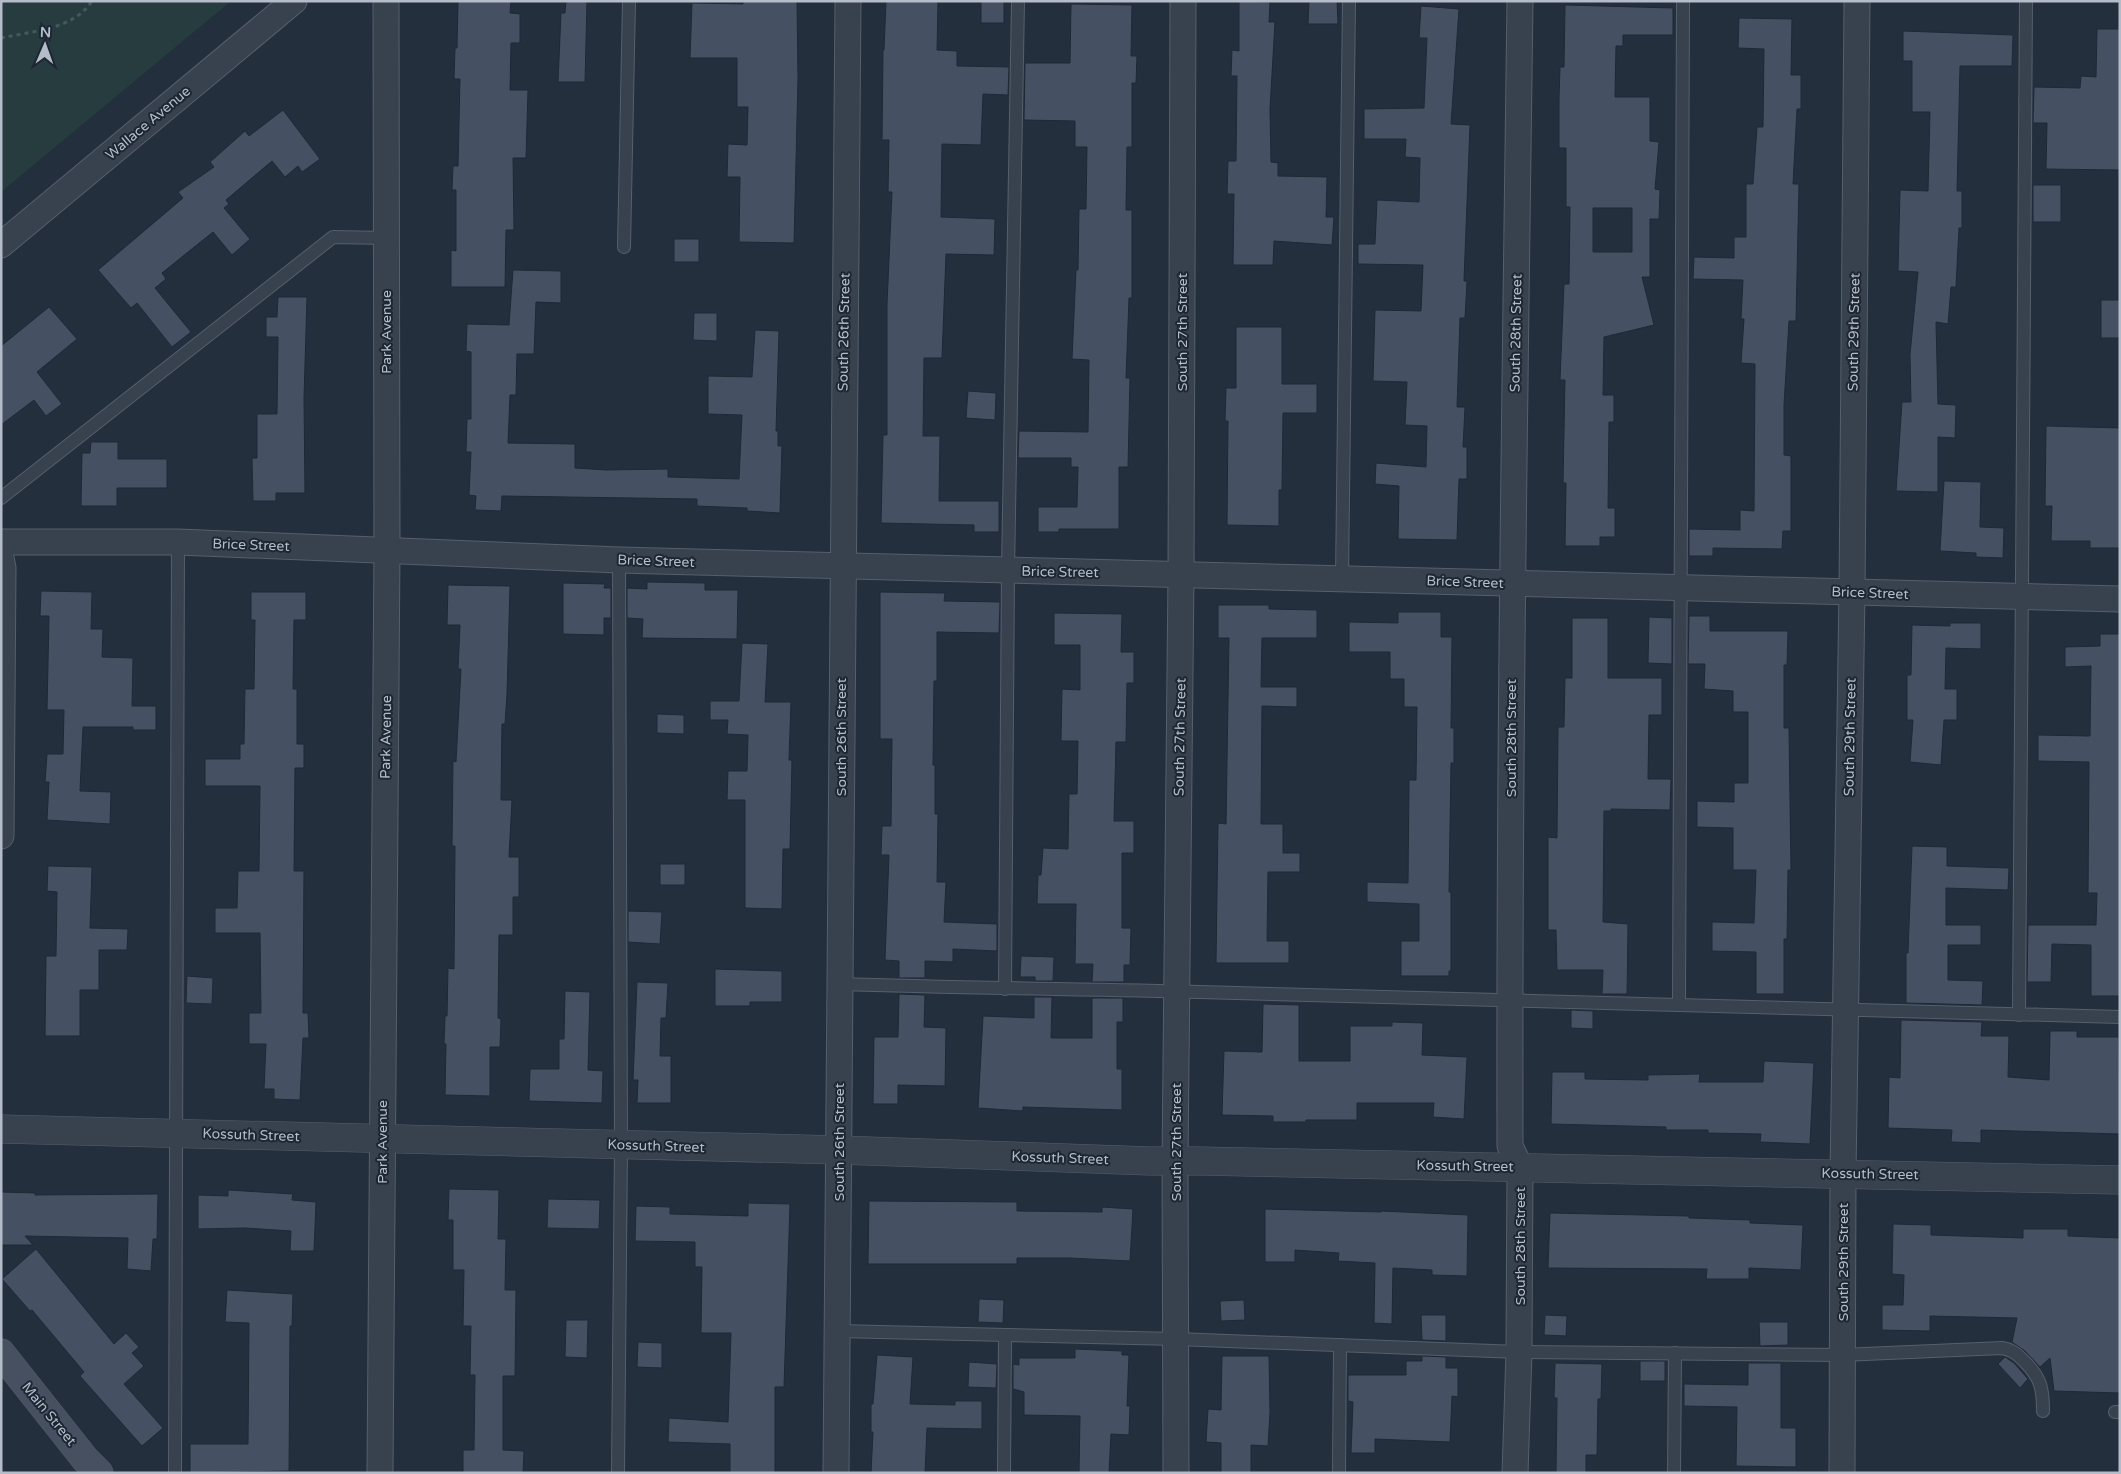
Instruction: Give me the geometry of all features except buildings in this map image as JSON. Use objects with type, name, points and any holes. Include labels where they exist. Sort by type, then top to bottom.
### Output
[{"type":"main road","name":"Main Street","points":[[1,1353],[87,1468]]},
{"type":"street","name":"Wallace Avenue","points":[[1,245],[294,1]]},
{"type":"street","name":"Park Avenue","points":[[380,1473],[388,550],[386,1]]},
{"type":"street","name":"South 26th Street","points":[[836,1473],[848,1]]},
{"type":"street","name":"South 27th Street","points":[[1176,1473],[1175,1161],[1181,575],[1183,1]]},
{"type":"street","name":"South 28th Street","points":[[1515,1473],[1519,1352],[1520,1167],[1510,1146],[1510,1000],[1512,584],[1520,1]]},
{"type":"street","name":"South 29th Street","points":[[1842,1473],[1843,1174],[1852,592],[1857,1]]},
{"type":"street","name":"Brice Street","points":[[1,542],[178,542],[619,560],[2120,599]]},
{"type":"street","points":[[1,558],[3,568],[1,836]]},
{"type":"street","name":"Kossuth Street","points":[[1,1129],[839,1150],[1175,1161],[2120,1180]]},
{"type":"lane","points":[[624,247],[629,1]]},
{"type":"lane","points":[[1005,989],[1008,570],[1018,1]]},
{"type":"lane","points":[[1342,579],[1349,1]]},
{"type":"lane","points":[[1679,1006],[1683,1]]},
{"type":"lane","points":[[2019,1015],[2026,1]]},
{"type":"lane","points":[[1,498],[333,237],[386,238]]},
{"type":"lane","points":[[175,1473],[178,542]]},
{"type":"lane","points":[[618,1473],[620,1145],[619,560]]},
{"type":"lane","points":[[840,984],[1005,989],[1177,991],[1846,1011],[2120,1017]]},
{"type":"lane","points":[[837,1331],[1176,1339],[1519,1352],[1842,1354],[2002,1348],[2013,1350],[2035,1372],[2043,1393],[2043,1411]]},
{"type":"lane","points":[[1004,1473],[1005,1335]]},
{"type":"lane","points":[[1339,1473],[1340,1345]]},
{"type":"lane","points":[[1674,1473],[1675,1353]]},
{"type":"path","points":[[1,38],[63,24],[77,18],[86,11],[92,1]]},
{"type":"green space","points":[[1,1],[231,1],[1,192]]}]
